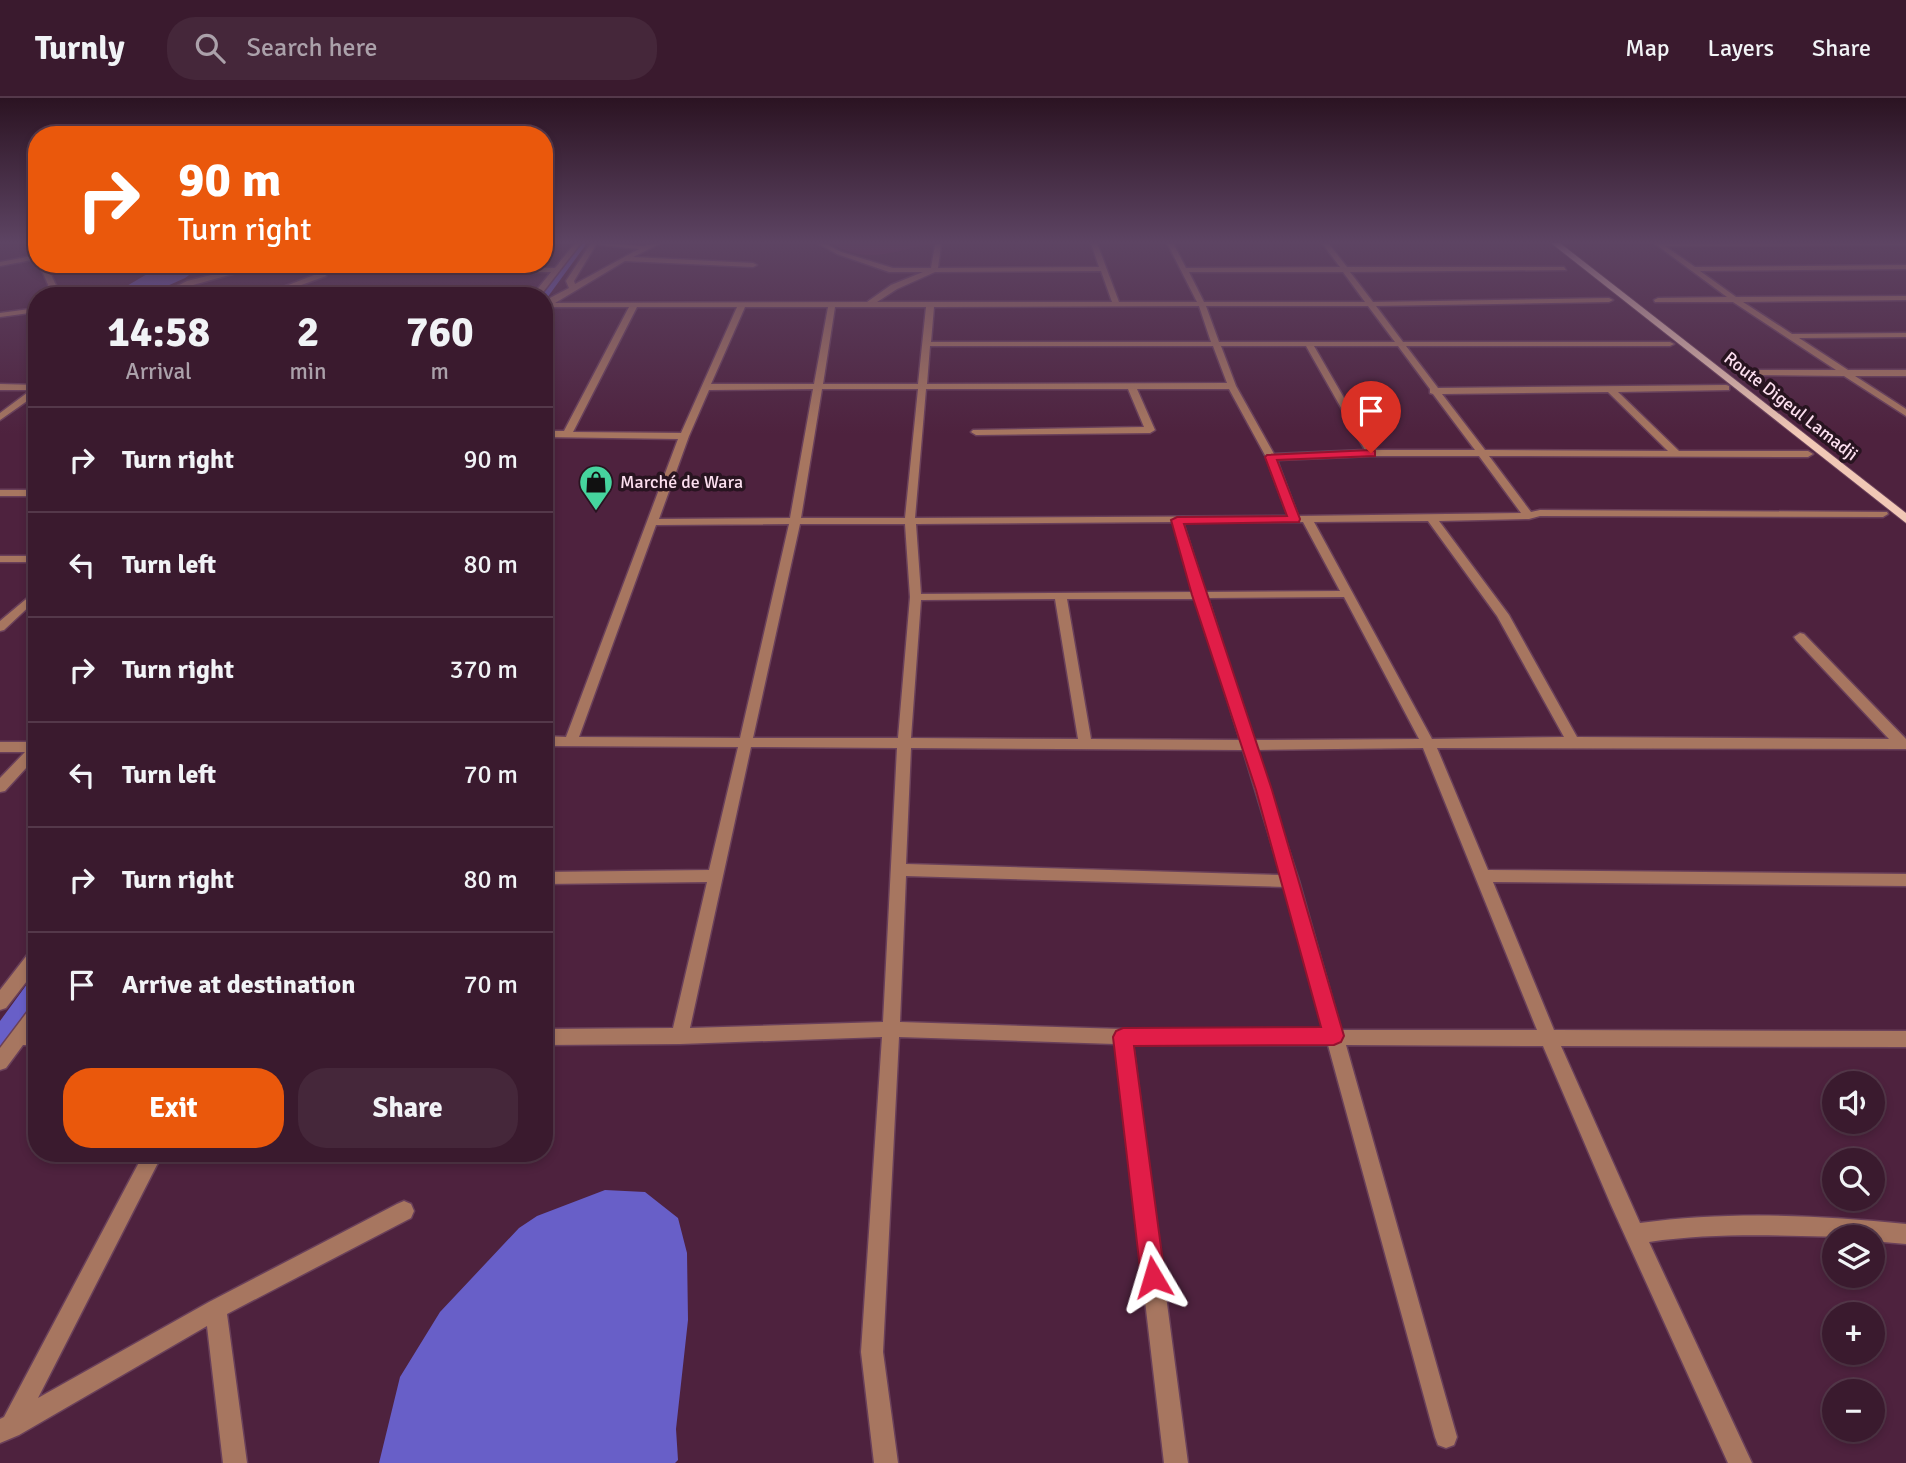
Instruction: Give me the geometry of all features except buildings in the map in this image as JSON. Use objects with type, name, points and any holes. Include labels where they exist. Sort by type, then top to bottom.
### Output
[{"type":"main road","name":"Route Digeul Lamadji","points":[[1636,307],[1906,519]]},
{"type":"main road","points":[[1650,307],[1906,505]]},
{"type":"street","points":[[567,434],[633,307]]},
{"type":"street","points":[[571,741],[684,436],[741,307]]},
{"type":"street","points":[[680,1036],[795,521],[832,307]]},
{"type":"street","points":[[886,1463],[872,1352],[904,743],[916,597],[910,520],[930,307]]},
{"type":"street","points":[[1202,307],[1232,386],[1301,519],[1348,594],[1428,743],[1548,1036],[1635,1234],[1741,1463]]},
{"type":"street","points":[[1373,307],[1433,391],[1485,454],[1529,516]]},
{"type":"street","points":[[1746,307],[1906,413]]},
{"type":"street","points":[[0,317],[28,313]]},
{"type":"street","points":[[1792,336],[1906,335]]},
{"type":"street","points":[[927,344],[1670,344]]},
{"type":"street","points":[[1310,346],[1371,453]]},
{"type":"street","points":[[1746,373],[1906,373]]},
{"type":"street","points":[[705,387],[1232,386]]},
{"type":"street","points":[[0,387],[28,389]]},
{"type":"street","points":[[976,432],[1150,430],[1132,387]]},
{"type":"street","points":[[1433,391],[1726,388]]},
{"type":"street","points":[[1611,390],[1676,453]]},
{"type":"street","points":[[0,418],[28,396]]},
{"type":"street","points":[[553,434],[684,436]]},
{"type":"street","points":[[1271,457],[1371,453],[1808,454]]},
{"type":"street","points":[[21,493],[28,487]]},
{"type":"street","points":[[0,493],[28,493]]},
{"type":"street","points":[[651,522],[1431,518],[1529,516],[1540,513],[1883,514]]},
{"type":"street","points":[[1431,518],[1503,614],[1573,742]]},
{"type":"street","points":[[1177,520],[1291,881],[1446,1437]]},
{"type":"street","points":[[0,559],[28,559]]},
{"type":"street","points":[[916,597],[1348,594]]},
{"type":"street","points":[[1061,598],[1085,744]]},
{"type":"street","points":[[0,627],[28,601]]},
{"type":"street","points":[[1800,637],[1903,744]]},
{"type":"street","points":[[553,741],[1250,745],[1573,742],[1903,744]]},
{"type":"street","points":[[0,747],[28,747]]},
{"type":"street","points":[[0,787],[28,757]]},
{"type":"street","points":[[898,870],[1291,881]]},
{"type":"street","points":[[553,878],[716,876]]},
{"type":"street","points":[[1482,876],[1906,880]]},
{"type":"street","points":[[0,1003],[28,967]]},
{"type":"street","points":[[0,1062],[28,1024]]},
{"type":"street","points":[[553,1037],[891,1029],[1123,1037],[1906,1038]]},
{"type":"street","points":[[18,1037],[28,1037]]},
{"type":"street","points":[[1123,1037],[1176,1463]]},
{"type":"street","points":[[5,1430],[149,1162]]},
{"type":"street","points":[[5,1430],[216,1309],[404,1211]]},
{"type":"street","points":[[1635,1234],[1668,1228],[1718,1226],[1833,1228],[1906,1234]]},
{"type":"street","points":[[216,1309],[235,1463]]},
{"type":"shaded area","points":[[605,1190],[645,1192],[678,1218],[687,1253],[688,1320],[676,1429],[678,1460],[675,1463],[379,1463],[400,1377],[440,1312],[519,1228],[537,1216]]},
{"type":"waterway","points":[[0,1037],[28,998]]},
{"type":"place","name":"Marché de Wara","points":[[596,512]]},
{"type":"route","points":[[1153,1277],[1123,1037],[1334,1036],[1264,790],[1177,520],[1294,519],[1271,457],[1371,453]]}]
